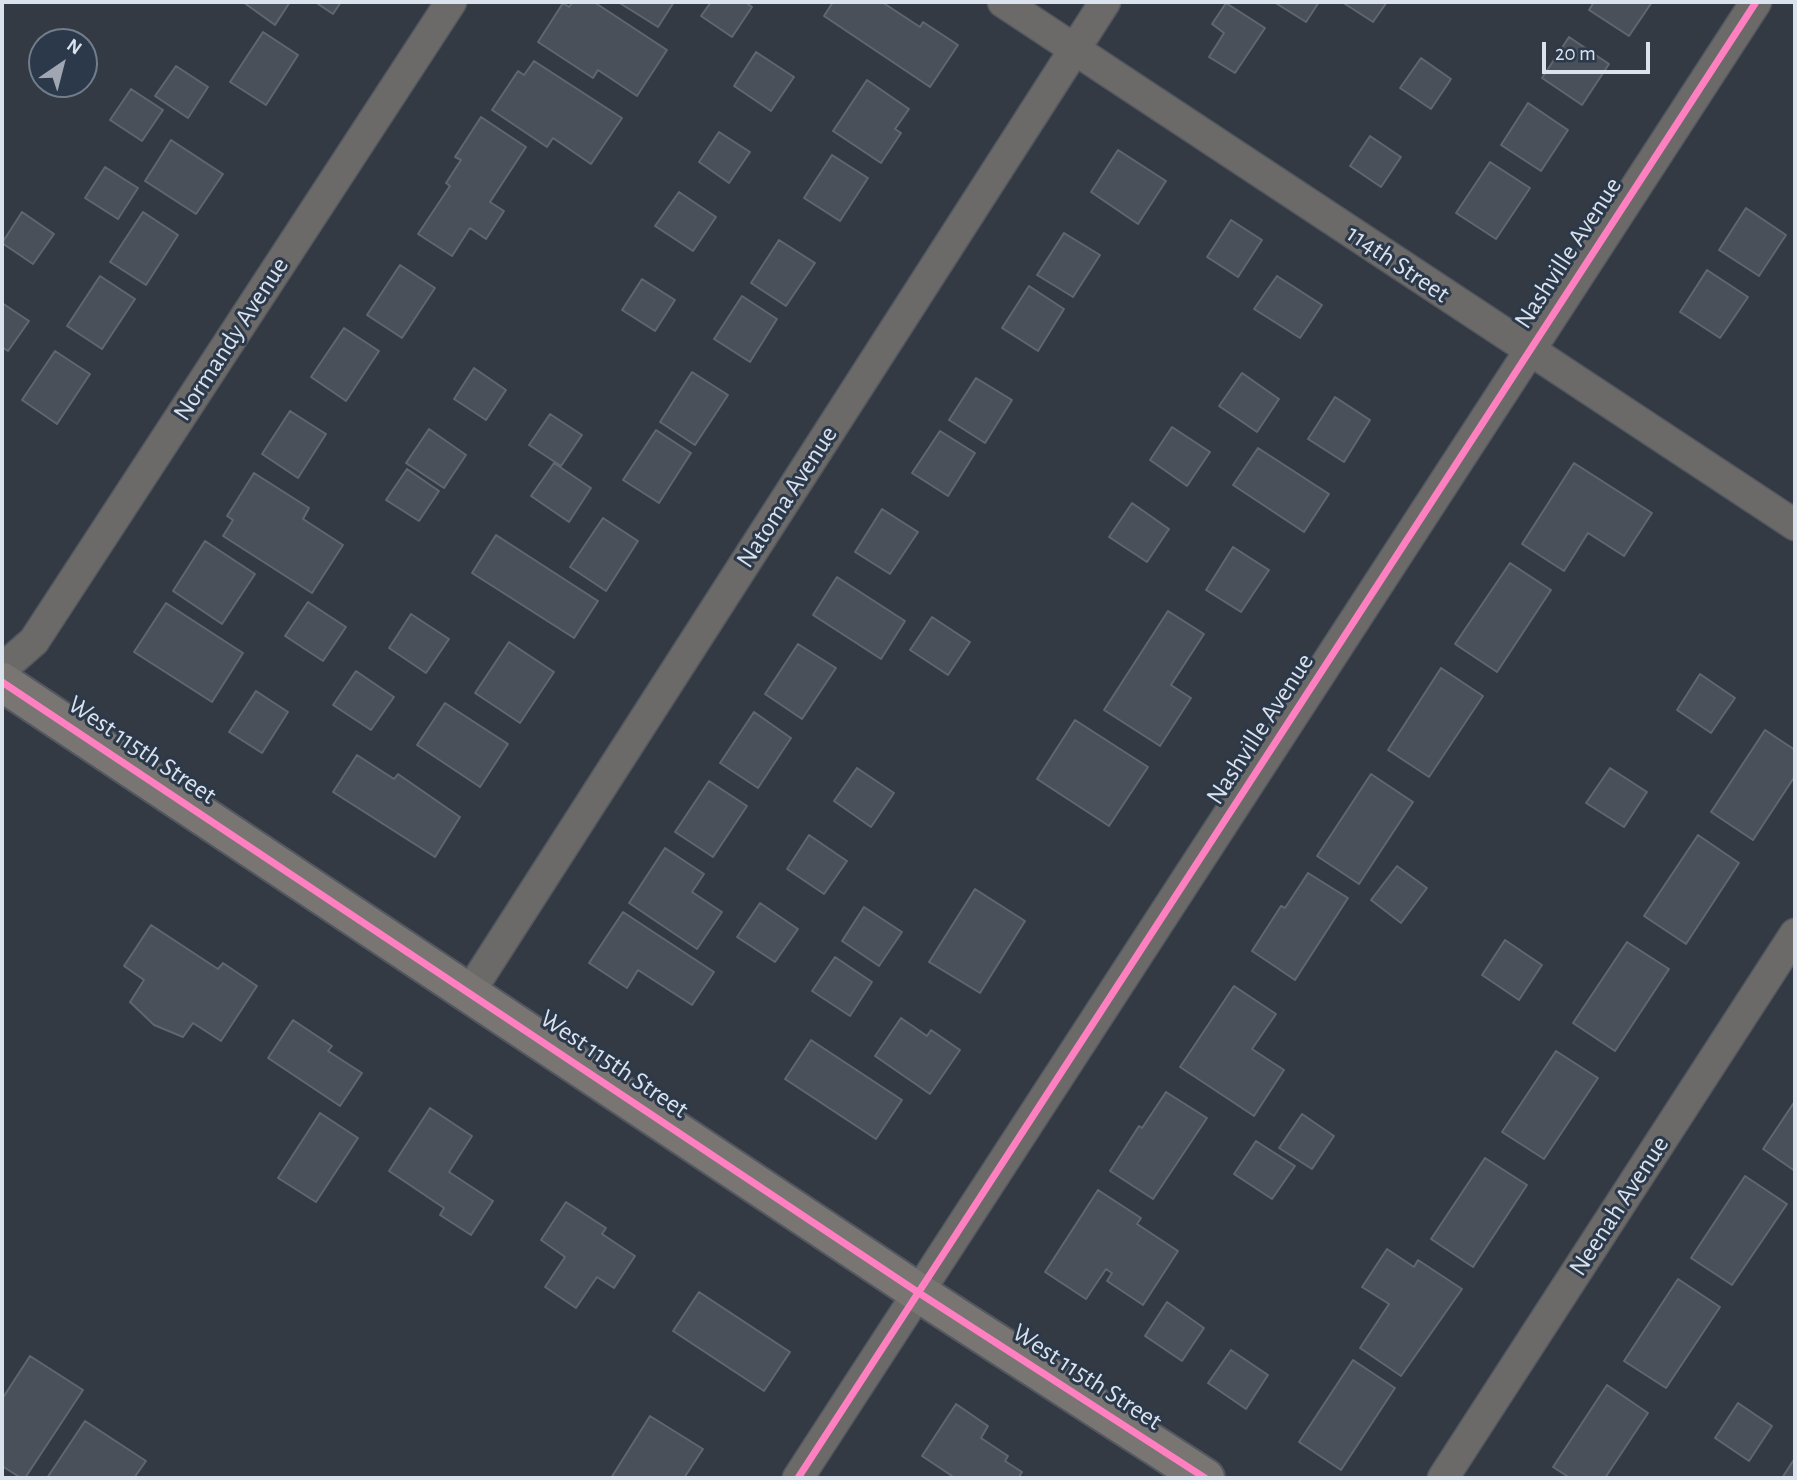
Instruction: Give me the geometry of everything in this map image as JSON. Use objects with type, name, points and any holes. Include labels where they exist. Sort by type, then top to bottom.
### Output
[{"type":"street","name":"Normandy Avenue","points":[[2,669],[34,641],[451,2]]},
{"type":"street","name":"114th Street","points":[[1003,2],[1795,525]]},
{"type":"street","name":"Natoma Avenue","points":[[469,993],[1105,2]]},
{"type":"street","name":"Nashville Avenue","points":[[798,1478],[1756,2]]},
{"type":"street","name":"West 115th Street","points":[[2,682],[919,1293],[1205,1478]]},
{"type":"street","name":"Neenah Avenue","points":[[1443,1478],[1795,934]]},
{"type":"building","points":[[243,2],[290,2],[275,25]]},
{"type":"building","points":[[315,2],[341,2],[333,14]]},
{"type":"building","points":[[573,2],[594,2],[667,50],[637,96],[598,70],[593,78],[538,42],[563,3],[569,7]]},
{"type":"building","points":[[618,2],[674,2],[658,27]]},
{"type":"building","points":[[711,2],[745,2],[752,7],[732,37],[701,16]]},
{"type":"building","points":[[833,2],[882,2],[920,27],[923,22],[958,45],[930,87],[824,16]]},
{"type":"building","points":[[1274,2],[1319,2],[1306,22]]},
{"type":"building","points":[[1342,2],[1387,2],[1373,22]]},
{"type":"building","points":[[1594,2],[1652,2],[1629,36],[1589,10]]},
{"type":"building","points":[[1226,3],[1265,28],[1235,73],[1209,57],[1224,33],[1212,24]]},
{"type":"building","points":[[263,32],[298,55],[266,105],[230,82]]},
{"type":"building","points":[[1569,37],[1609,64],[1582,105],[1542,78]]},
{"type":"building","points":[[756,52],[794,77],[771,111],[734,86]]},
{"type":"building","points":[[1421,58],[1451,79],[1431,109],[1400,88]]},
{"type":"building","points":[[534,61],[622,118],[591,164],[553,138],[547,147],[492,110],[518,71],[524,75]]},
{"type":"building","points":[[176,66],[208,87],[188,118],[155,96]]},
{"type":"building","points":[[867,80],[909,109],[895,129],[901,133],[881,163],[833,131]]},
{"type":"building","points":[[131,89],[163,110],[142,141],[110,120]]},
{"type":"building","points":[[1528,103],[1568,130],[1541,171],[1501,145]]},
{"type":"building","points":[[481,117],[526,147],[490,202],[504,211],[486,239],[470,228],[452,256],[418,234],[450,186],[446,183],[461,160],[455,157]]},
{"type":"building","points":[[719,132],[750,152],[729,183],[699,162]]},
{"type":"building","points":[[1370,136],[1401,157],[1381,187],[1350,166]]},
{"type":"building","points":[[171,140],[223,174],[196,214],[145,181]]},
{"type":"building","points":[[1118,150],[1166,181],[1138,224],[1091,192]]},
{"type":"building","points":[[832,155],[868,178],[840,221],[804,198]]},
{"type":"building","points":[[1490,162],[1530,188],[1496,239],[1456,213]]},
{"type":"building","points":[[105,167],[138,188],[118,219],[85,198]]},
{"type":"building","points":[[679,192],[716,217],[693,251],[655,226]]},
{"type":"building","points":[[1746,208],[1786,235],[1759,276],[1719,250]]},
{"type":"building","points":[[22,212],[54,234],[33,264],[2,243]]},
{"type":"building","points":[[143,212],[178,235],[146,285],[110,262]]},
{"type":"building","points":[[1231,220],[1262,240],[1238,277],[1207,257]]},
{"type":"building","points":[[1064,233],[1100,255],[1073,297],[1037,275]]},
{"type":"building","points":[[779,240],[815,263],[786,306],[751,283]]},
{"type":"building","points":[[400,265],[435,288],[402,338],[367,315]]},
{"type":"building","points":[[1707,270],[1748,297],[1720,338],[1680,312]]},
{"type":"building","points":[[100,276],[135,299],[102,349],[67,326]]},
{"type":"building","points":[[1277,276],[1322,305],[1300,338],[1254,309]]},
{"type":"building","points":[[642,279],[675,300],[655,331],[622,310]]},
{"type":"building","points":[[1029,286],[1064,309],[1038,351],[1002,328]]},
{"type":"building","points":[[742,296],[777,319],[750,362],[714,339]]},
{"type":"building","points":[[2,303],[29,321],[8,351],[2,347]]},
{"type":"building","points":[[344,328],[379,351],[346,401],[311,377]]},
{"type":"building","points":[[55,351],[90,374],[57,424],[22,400]]},
{"type":"building","points":[[474,368],[506,390],[486,420],[454,399]]},
{"type":"building","points":[[692,372],[728,395],[695,445],[660,422]]},
{"type":"building","points":[[1242,373],[1279,399],[1257,432],[1219,406]]},
{"type":"building","points":[[976,378],[1012,400],[985,443],[949,420]]},
{"type":"building","points":[[1335,397],[1370,420],[1344,462],[1308,439]]},
{"type":"building","points":[[290,411],[326,434],[298,478],[262,454]]},
{"type":"building","points":[[550,414],[582,435],[561,466],[529,445]]},
{"type":"building","points":[[1172,427],[1210,452],[1187,486],[1150,460]]},
{"type":"building","points":[[429,429],[466,455],[444,488],[406,463]]},
{"type":"building","points":[[656,430],[691,453],[659,503],[623,480]]},
{"type":"building","points":[[940,431],[975,453],[948,496],[912,473]]},
{"type":"building","points":[[1258,448],[1329,494],[1304,532],[1233,485]]},
{"type":"building","points":[[554,463],[591,488],[569,522],[531,496]]},
{"type":"building","points":[[1574,463],[1652,513],[1624,556],[1588,533],[1564,571],[1522,544]]},
{"type":"building","points":[[407,469],[439,491],[419,521],[386,500]]},
{"type":"building","points":[[254,473],[309,508],[303,519],[343,545],[312,593],[223,536],[233,520],[227,516]]},
{"type":"building","points":[[1132,503],[1169,529],[1147,562],[1109,537]]},
{"type":"building","points":[[882,509],[918,532],[890,574],[855,552]]},
{"type":"building","points":[[603,518],[638,541],[606,591],[570,567]]},
{"type":"building","points":[[496,535],[598,601],[574,638],[472,573]]},
{"type":"building","points":[[205,541],[255,574],[222,624],[173,591]]},
{"type":"building","points":[[1233,547],[1269,570],[1241,612],[1206,590]]},
{"type":"building","points":[[1510,563],[1551,590],[1497,672],[1455,644]]},
{"type":"building","points":[[837,577],[905,621],[881,659],[813,615]]},
{"type":"building","points":[[308,602],[346,627],[323,661],[285,636]]},
{"type":"building","points":[[166,603],[243,653],[212,702],[134,652]]},
{"type":"building","points":[[1168,611],[1204,634],[1171,685],[1191,698],[1160,746],[1104,710]]},
{"type":"building","points":[[411,614],[449,639],[426,673],[389,648]]},
{"type":"building","points":[[932,617],[970,642],[948,675],[910,650]]},
{"type":"building","points":[[509,642],[554,672],[520,723],[475,693]]},
{"type":"building","points":[[798,644],[836,668],[802,719],[765,694]]},
{"type":"building","points":[[1441,668],[1483,696],[1429,777],[1388,750]]},
{"type":"building","points":[[356,671],[394,697],[371,730],[333,705]]},
{"type":"building","points":[[1700,674],[1735,698],[1711,733],[1677,710]]},
{"type":"building","points":[[256,691],[288,712],[262,753],[229,732]]},
{"type":"building","points":[[445,703],[508,744],[480,787],[417,745]]},
{"type":"building","points":[[754,712],[791,738],[758,788],[720,763]]},
{"type":"building","points":[[1075,720],[1148,767],[1109,826],[1037,779]]},
{"type":"building","points":[[1765,730],[1795,750],[1795,776],[1753,840],[1711,812]]},
{"type":"building","points":[[357,755],[394,779],[398,774],[460,817],[435,857],[333,792]]},
{"type":"building","points":[[857,768],[894,793],[871,827],[834,801]]},
{"type":"building","points":[[1610,768],[1647,792],[1624,827],[1586,803]]},
{"type":"building","points":[[1371,774],[1413,802],[1359,884],[1317,856]]},
{"type":"building","points":[[709,781],[747,806],[713,857],[675,832]]},
{"type":"building","points":[[809,835],[847,861],[824,894],[787,869]]},
{"type":"building","points":[[1698,835],[1739,863],[1686,944],[1644,916]]},
{"type":"building","points":[[665,848],[704,874],[692,892],[722,912],[697,949],[629,903]]},
{"type":"building","points":[[1397,866],[1427,888],[1401,923],[1371,900]]},
{"type":"building","points":[[1308,873],[1348,898],[1295,980],[1252,951],[1281,906],[1285,908]]},
{"type":"building","points":[[975,889],[1025,921],[980,993],[929,962]]},
{"type":"building","points":[[760,903],[798,929],[775,962],[737,937]]},
{"type":"building","points":[[864,907],[902,932],[879,966],[842,941]]},
{"type":"building","points":[[623,912],[714,972],[692,1005],[638,970],[627,988],[589,963]]},
{"type":"building","points":[[151,925],[218,969],[223,963],[257,986],[221,1041],[193,1023],[183,1037],[154,1025],[130,1002],[144,980],[124,966]]},
{"type":"building","points":[[1505,940],[1542,965],[1519,1000],[1482,975]]},
{"type":"building","points":[[1627,942],[1669,969],[1615,1051],[1573,1023]]},
{"type":"building","points":[[835,957],[872,982],[850,1016],[812,991]]},
{"type":"building","points":[[1234,986],[1276,1014],[1252,1049],[1284,1070],[1254,1116],[1180,1067]]},
{"type":"building","points":[[901,1018],[927,1036],[931,1030],[960,1050],[930,1094],[875,1056]]},
{"type":"building","points":[[293,1020],[332,1046],[328,1051],[362,1073],[340,1106],[268,1058]]},
{"type":"building","points":[[811,1040],[902,1100],[876,1139],[785,1079]]},
{"type":"building","points":[[1556,1051],[1598,1078],[1544,1159],[1502,1132]]},
{"type":"building","points":[[1166,1092],[1207,1118],[1153,1199],[1110,1171],[1139,1126],[1142,1128]]},
{"type":"building","points":[[1795,1101],[1795,1171],[1763,1149]]},
{"type":"building","points":[[430,1108],[472,1136],[449,1172],[493,1201],[471,1235],[440,1215],[444,1208],[389,1171]]},
{"type":"building","points":[[320,1113],[358,1138],[316,1202],[278,1178]]},
{"type":"building","points":[[1302,1114],[1334,1136],[1312,1169],[1279,1148]]},
{"type":"building","points":[[1256,1141],[1295,1166],[1272,1199],[1234,1174]]},
{"type":"building","points":[[1485,1158],[1527,1185],[1473,1267],[1431,1239]]},
{"type":"building","points":[[1745,1176],[1787,1204],[1732,1285],[1691,1258]]},
{"type":"building","points":[[1098,1190],[1141,1218],[1137,1224],[1178,1251],[1143,1305],[1107,1281],[1112,1273],[1106,1269],[1086,1299],[1045,1272]]},
{"type":"building","points":[[566,1202],[606,1228],[602,1234],[635,1256],[614,1288],[597,1277],[576,1308],[545,1287],[565,1257],[541,1240]]},
{"type":"building","points":[[1387,1249],[1414,1267],[1418,1260],[1462,1289],[1401,1376],[1360,1348],[1389,1304],[1362,1287]]},
{"type":"building","points":[[1678,1279],[1720,1307],[1666,1388],[1624,1361]]},
{"type":"building","points":[[699,1292],[790,1352],[764,1391],[673,1331]]},
{"type":"building","points":[[1167,1302],[1204,1328],[1182,1361],[1145,1336]]},
{"type":"building","points":[[1231,1350],[1268,1375],[1246,1409],[1208,1383]]},
{"type":"building","points":[[30,1356],[83,1390],[25,1478],[21,1478],[2,1466],[2,1399]]},
{"type":"building","points":[[1353,1360],[1395,1388],[1341,1470],[1299,1442]]},
{"type":"building","points":[[1607,1385],[1648,1413],[1605,1478],[1570,1478],[1553,1467]]},
{"type":"building","points":[[1738,1403],[1772,1426],[1749,1461],[1715,1438]]},
{"type":"building","points":[[956,1404],[988,1426],[981,1438],[1008,1456],[1005,1461],[1022,1472],[1019,1477],[1021,1478],[955,1478],[922,1456]]},
{"type":"building","points":[[650,1416],[703,1449],[684,1478],[611,1478]]},
{"type":"building","points":[[85,1421],[146,1461],[134,1478],[47,1478]]},
{"type":"building","points":[[1795,1458],[1795,1478],[1782,1478]]},
{"type":"cycle path","points":[[798,1478],[1756,2]]},
{"type":"cycle path","points":[[2,682],[919,1293],[1205,1478]]}]
